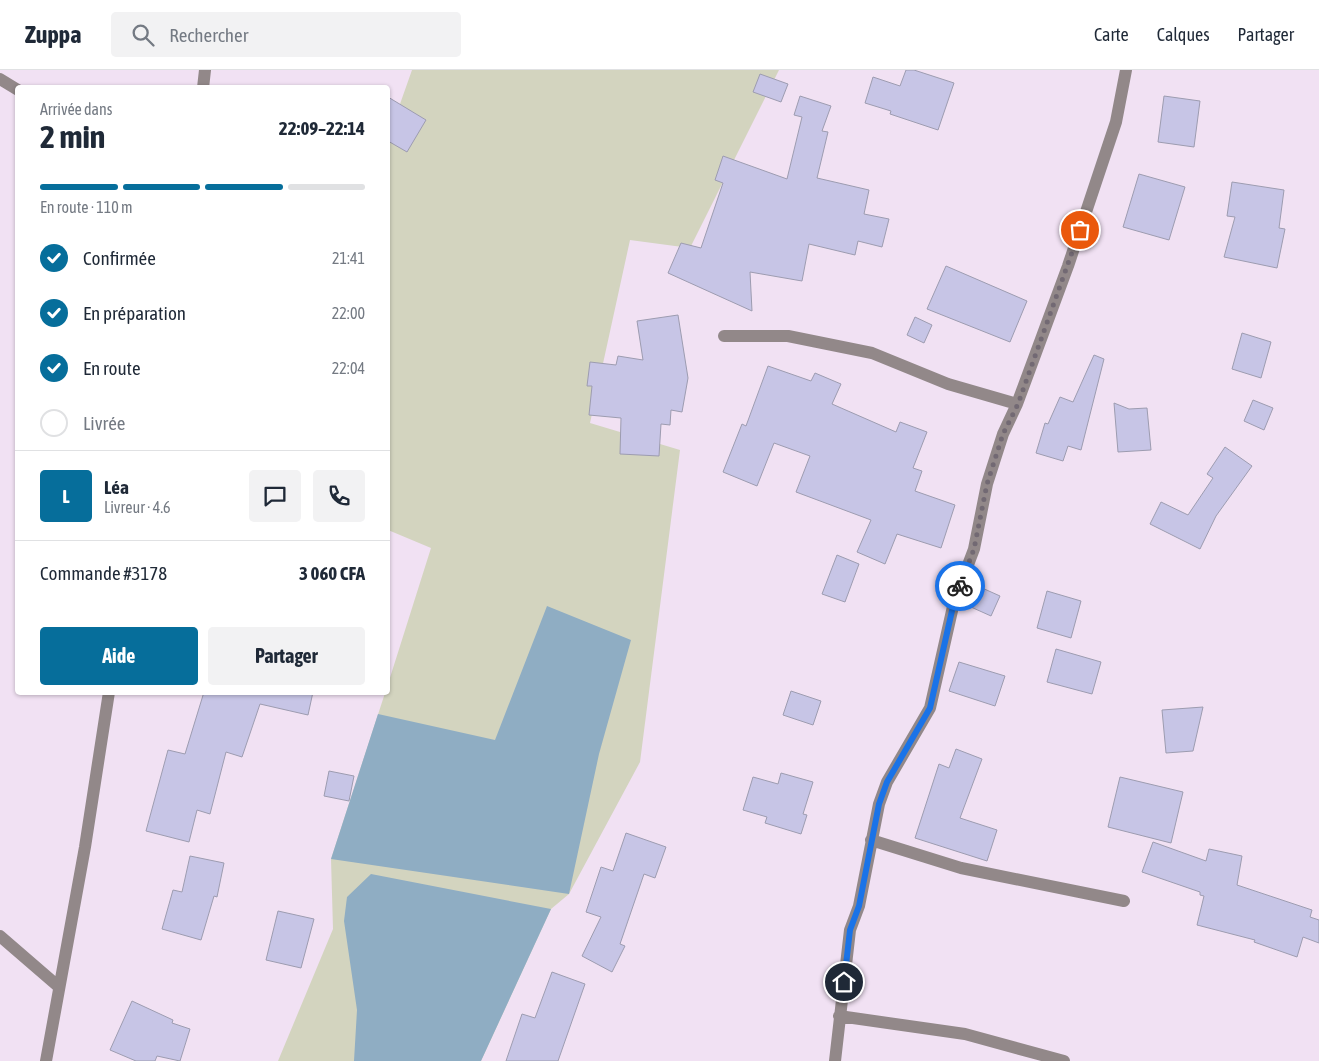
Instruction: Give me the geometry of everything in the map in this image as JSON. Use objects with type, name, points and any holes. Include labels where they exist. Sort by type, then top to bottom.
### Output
[{"type":"street","points":[[202,85],[205,70]]},
{"type":"street","points":[[836,1061],[839,1016],[850,930],[859,906],[879,804],[887,782],[930,708],[954,602],[974,549],[987,484],[1003,434],[1018,404],[1068,266],[1116,122],[1126,70]]},
{"type":"street","points":[[0,79],[15,88]]},
{"type":"street","points":[[724,336],[788,336],[872,353],[948,384],[1018,404]]},
{"type":"street","points":[[46,1061],[85,847],[109,695]]},
{"type":"street","points":[[871,840],[961,868],[1124,901]]},
{"type":"street","points":[[0,936],[59,987]]},
{"type":"street","points":[[839,1016],[965,1034],[1064,1061]]},
{"type":"green space","points":[[412,70],[779,70],[690,248],[630,240],[590,423],[680,450],[640,762],[569,894],[551,909],[481,1061],[278,1061],[333,929],[331,859],[384,695],[390,695],[390,678],[431,548],[390,531],[390,132]]},
{"type":"water","points":[[547,606],[631,640],[599,754],[569,894],[331,859],[378,714],[495,740]]},
{"type":"water","points":[[371,874],[551,909],[481,1061],[354,1061],[357,1010],[344,921],[347,897]]},
{"type":"building","points":[[906,70],[914,70],[954,83],[938,130],[890,114],[891,111],[865,103],[873,77],[900,86]]},
{"type":"building","points":[[760,74],[788,84],[781,102],[753,92]]},
{"type":"building","points":[[800,96],[831,106],[822,131],[828,132],[817,178],[869,190],[864,214],[889,219],[882,247],[858,241],[855,255],[809,244],[802,281],[750,272],[752,311],[668,273],[681,243],[701,248],[723,183],[715,180],[723,156],[787,179],[802,117],[794,115]]},
{"type":"building","points":[[1164,96],[1200,101],[1194,147],[1158,142]]},
{"type":"building","points":[[390,98],[426,120],[407,152],[390,142]]},
{"type":"building","points":[[1139,174],[1185,187],[1169,240],[1123,227]]},
{"type":"building","points":[[1232,182],[1284,190],[1279,228],[1285,229],[1277,268],[1224,257],[1235,217],[1227,216]]},
{"type":"building","points":[[946,266],[1027,301],[1010,342],[927,309]]},
{"type":"building","points":[[678,315],[688,378],[682,412],[671,410],[670,425],[661,424],[659,456],[620,454],[621,418],[589,415],[592,386],[587,386],[590,362],[616,365],[618,356],[643,360],[637,321]]},
{"type":"building","points":[[915,317],[932,325],[924,343],[907,335]]},
{"type":"building","points":[[1242,333],[1271,342],[1261,378],[1232,369]]},
{"type":"building","points":[[1094,355],[1104,359],[1081,450],[1068,446],[1063,461],[1036,453],[1045,423],[1048,424],[1060,397],[1073,402]]},
{"type":"building","points":[[768,366],[811,381],[815,373],[841,384],[832,404],[896,432],[900,422],[927,432],[913,468],[922,471],[915,491],[955,505],[941,548],[897,534],[885,564],[857,552],[871,520],[796,492],[810,456],[774,443],[757,486],[723,472],[742,424],[746,426]]},
{"type":"building","points":[[1253,400],[1273,408],[1264,430],[1244,421]]},
{"type":"building","points":[[1114,403],[1129,409],[1147,408],[1151,450],[1118,452]]},
{"type":"building","points":[[1225,447],[1252,466],[1216,516],[1200,549],[1150,524],[1161,502],[1188,515],[1213,478],[1207,474]]},
{"type":"building","points":[[837,555],[859,564],[845,602],[822,594]]},
{"type":"building","points":[[971,583],[1000,596],[991,616],[962,603]]},
{"type":"building","points":[[1047,591],[1081,601],[1071,638],[1037,628]]},
{"type":"building","points":[[1056,649],[1101,662],[1092,694],[1047,682]]},
{"type":"building","points":[[959,662],[1005,676],[995,706],[949,691]]},
{"type":"building","points":[[791,691],[821,701],[813,725],[783,715]]},
{"type":"building","points":[[203,695],[312,695],[308,715],[260,704],[242,757],[226,752],[210,814],[197,810],[189,842],[146,831],[168,750],[185,754]]},
{"type":"building","points":[[1203,707],[1193,751],[1166,753],[1162,710]]},
{"type":"building","points":[[956,749],[982,759],[960,818],[997,830],[987,861],[915,838],[939,764],[949,768]]},
{"type":"building","points":[[329,771],[354,776],[349,801],[324,796]]},
{"type":"building","points":[[781,773],[813,782],[803,814],[807,815],[801,834],[765,823],[767,817],[743,810],[753,777],[778,784]]},
{"type":"building","points":[[1120,777],[1183,792],[1171,843],[1108,827]]},
{"type":"building","points":[[626,833],[666,847],[655,878],[644,874],[620,944],[625,946],[612,972],[582,956],[601,917],[586,912],[601,867],[613,871]]},
{"type":"building","points":[[1153,842],[1206,861],[1209,849],[1242,856],[1237,885],[1312,910],[1310,917],[1319,920],[1319,943],[1303,937],[1297,957],[1254,942],[1255,940],[1197,925],[1204,896],[1200,895],[1200,892],[1142,872]]},
{"type":"building","points":[[190,856],[224,863],[217,897],[214,896],[201,940],[162,929],[173,890],[182,892]]},
{"type":"building","points":[[278,911],[314,919],[301,968],[266,960]]},
{"type":"building","points":[[552,972],[585,984],[558,1061],[506,1061],[522,1014],[535,1018]]},
{"type":"building","points":[[132,1001],[173,1020],[172,1023],[190,1029],[180,1061],[157,1056],[155,1061],[136,1061],[110,1050]]},
{"type":"way so far","points":[[960,586],[974,549],[987,484],[1003,434],[1018,404],[1080,230]]},
{"type":"route","points":[[844,982],[850,930],[859,906],[879,804],[887,782],[930,708],[954,602],[960,586]]}]
